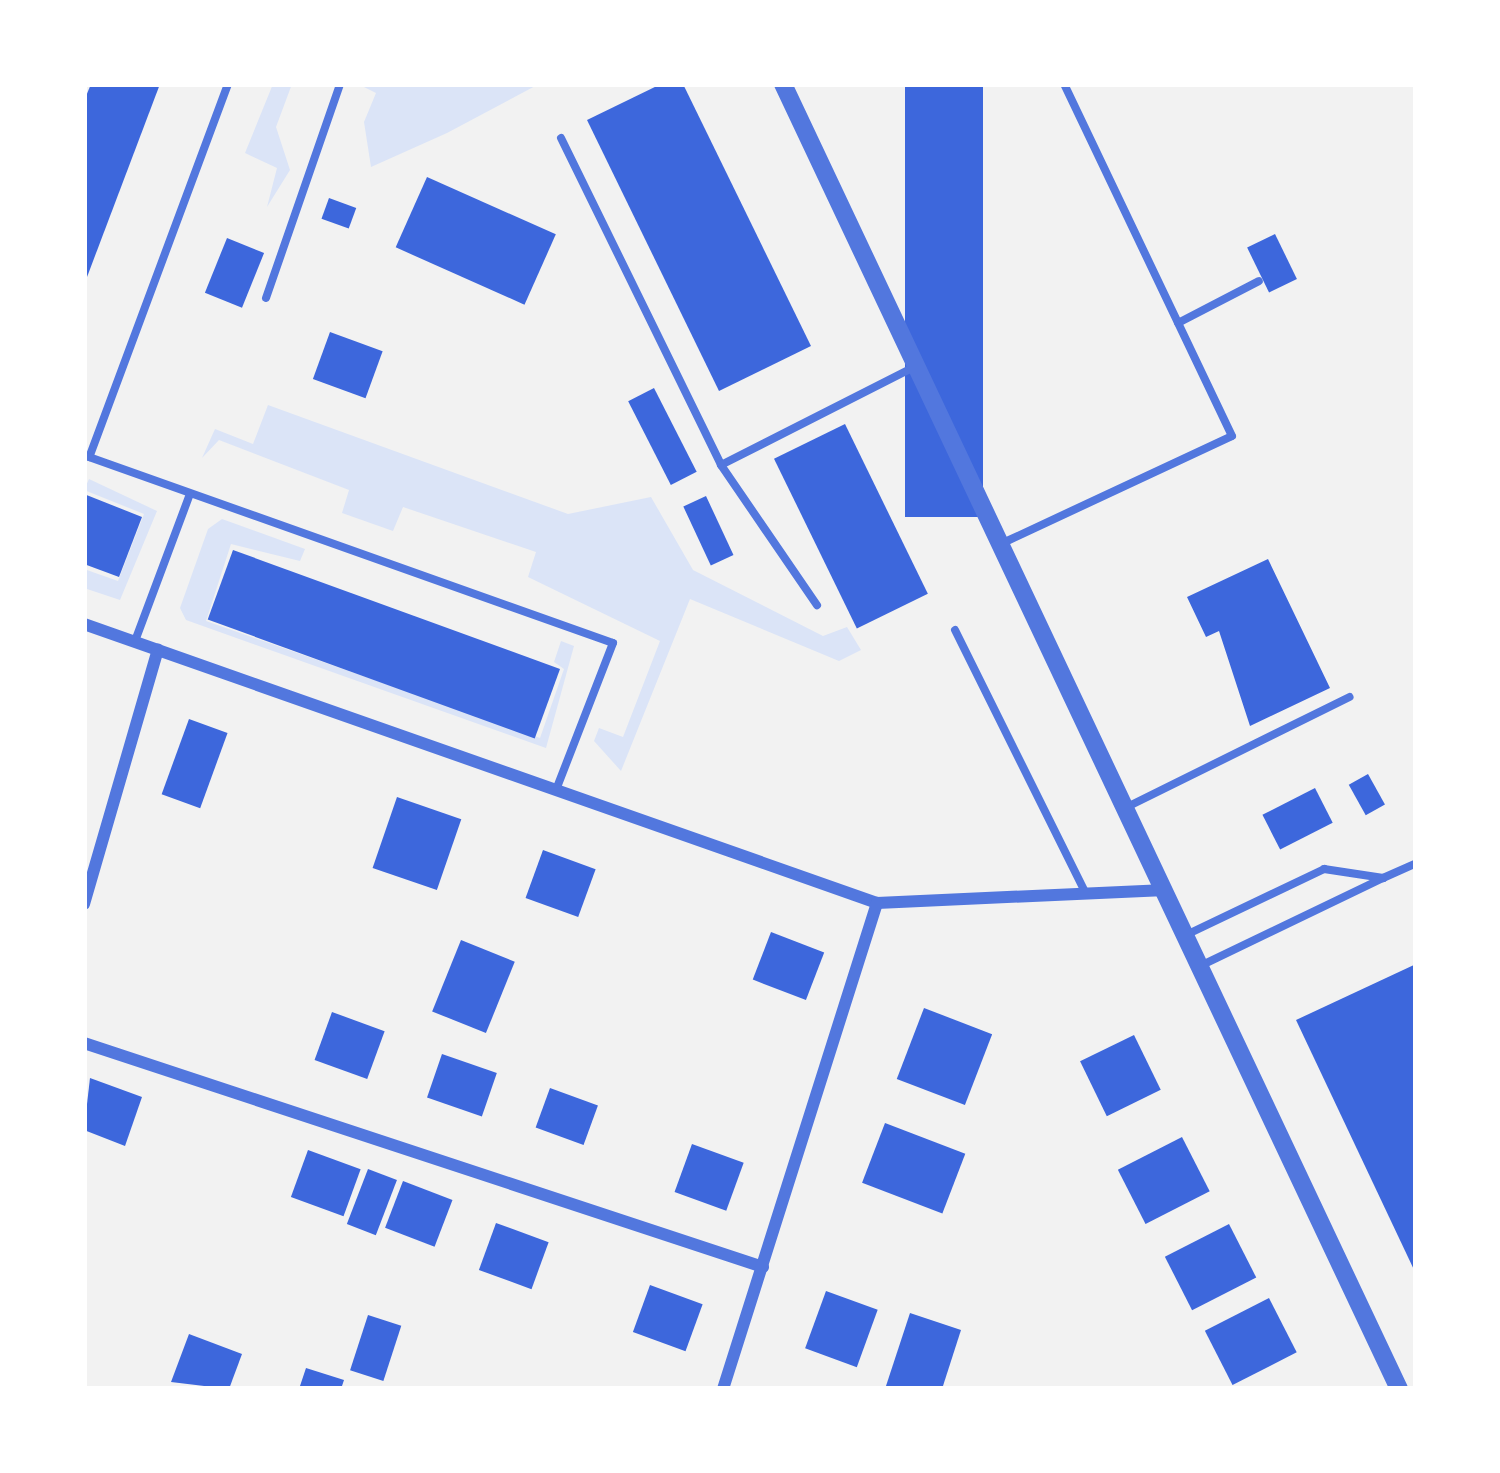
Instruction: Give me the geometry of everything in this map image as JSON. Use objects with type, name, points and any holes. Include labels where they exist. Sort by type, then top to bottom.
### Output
[{"type":"street","points":[[783,84],[1007,541],[1399,1389]]},
{"type":"street","points":[[84,624],[877,903],[1167,890]]},
{"type":"street","points":[[84,904],[158,650]]},
{"type":"street","points":[[723,1389],[877,903]]},
{"type":"street","points":[[84,1043],[763,1267]]},
{"type":"lane","points":[[229,84],[89,457],[613,644],[556,790]]},
{"type":"lane","points":[[266,298],[340,84]]},
{"type":"lane","points":[[1007,541],[1232,436],[1064,84]]},
{"type":"lane","points":[[561,138],[721,465],[817,605]]},
{"type":"lane","points":[[1178,323],[1258,281]]},
{"type":"lane","points":[[721,465],[920,364]]},
{"type":"lane","points":[[135,641],[190,494]]},
{"type":"lane","points":[[955,630],[1086,893]]},
{"type":"lane","points":[[1129,806],[1350,697]]},
{"type":"lane","points":[[1202,965],[1416,862]]},
{"type":"lane","points":[[1188,934],[1324,869],[1382,878]]},
{"type":"shaded area","points":[[273,84],[292,84],[276,127],[290,170],[267,207],[277,168],[245,153]]},
{"type":"shaded area","points":[[358,84],[539,84],[371,167],[364,122],[376,93]]},
{"type":"shaded area","points":[[268,405],[568,514],[651,497],[693,570],[823,636],[847,627],[861,650],[839,661],[690,599],[621,771],[594,741],[599,728],[623,737],[660,641],[528,577],[536,552],[403,507],[393,531],[342,513],[349,490],[219,440],[202,458],[215,429],[253,444]]},
{"type":"shaded area","points":[[89,479],[157,511],[120,600],[84,588],[84,569],[118,581],[144,514],[84,490]]},
{"type":"shaded area","points":[[222,519],[305,549],[300,561],[231,544],[206,621],[540,738],[564,669],[554,662],[561,641],[574,646],[546,748],[186,620],[180,608],[208,529]]},
{"type":"building","points":[[91,84],[160,84],[84,285],[84,101]]},
{"type":"building","points":[[661,84],[683,84],[811,346],[719,391],[587,120]]},
{"type":"building","points":[[905,84],[983,84],[983,517],[905,517]]},
{"type":"building","points":[[427,177],[556,234],[524,305],[396,247]]},
{"type":"building","points":[[329,198],[356,208],[349,229],[321,219]]},
{"type":"building","points":[[1275,234],[1297,279],[1269,293],[1247,248]]},
{"type":"building","points":[[227,238],[264,253],[242,308],[205,293]]},
{"type":"building","points":[[330,332],[383,351],[366,398],[313,379]]},
{"type":"building","points":[[654,388],[697,472],[671,485],[628,401]]},
{"type":"building","points":[[845,424],[928,594],[857,629],[774,459]]},
{"type":"building","points":[[84,494],[142,517],[119,577],[84,564]]},
{"type":"building","points":[[706,496],[733,555],[711,565],[683,507]]},
{"type":"building","points":[[233,550],[560,669],[535,739],[208,620]]},
{"type":"building","points":[[1268,559],[1330,688],[1250,726],[1219,631],[1206,637],[1187,597]]},
{"type":"building","points":[[189,719],[228,733],[200,808],[162,794]]},
{"type":"building","points":[[1368,774],[1385,805],[1366,815],[1349,785]]},
{"type":"building","points":[[1315,788],[1333,823],[1280,850],[1262,815]]},
{"type":"building","points":[[397,797],[461,819],[437,890],[373,868]]},
{"type":"building","points":[[543,850],[596,869],[578,917],[526,898]]},
{"type":"building","points":[[771,932],[824,952],[806,1000],[753,980]]},
{"type":"building","points":[[461,940],[515,962],[486,1033],[432,1011]]},
{"type":"building","points":[[1416,964],[1416,1274],[1296,1020]]},
{"type":"building","points":[[924,1008],[992,1034],[965,1105],[897,1079]]},
{"type":"building","points":[[332,1012],[385,1031],[367,1079],[315,1060]]},
{"type":"building","points":[[1134,1035],[1161,1090],[1107,1116],[1080,1061]]},
{"type":"building","points":[[442,1054],[497,1073],[482,1116],[427,1097]]},
{"type":"building","points":[[90,1078],[142,1097],[125,1146],[84,1130]]},
{"type":"building","points":[[550,1088],[598,1105],[584,1145],[536,1127]]},
{"type":"building","points":[[885,1123],[965,1154],[942,1214],[862,1183]]},
{"type":"building","points":[[1182,1137],[1210,1191],[1146,1224],[1118,1170]]},
{"type":"building","points":[[692,1144],[744,1163],[726,1211],[675,1192]]},
{"type":"building","points":[[308,1150],[361,1169],[344,1216],[291,1197]]},
{"type":"building","points":[[368,1169],[397,1180],[376,1235],[347,1224]]},
{"type":"building","points":[[403,1181],[452,1200],[435,1247],[385,1228]]},
{"type":"building","points":[[496,1223],[549,1242],[532,1289],[479,1270]]},
{"type":"building","points":[[1229,1224],[1256,1277],[1192,1310],[1165,1257]]},
{"type":"building","points":[[650,1285],[703,1304],[686,1351],[633,1332]]},
{"type":"building","points":[[826,1291],[878,1310],[857,1367],[805,1348]]},
{"type":"building","points":[[1269,1298],[1297,1352],[1233,1385],[1205,1331]]},
{"type":"building","points":[[910,1313],[961,1330],[942,1389],[885,1389]]},
{"type":"building","points":[[368,1315],[401,1326],[383,1381],[350,1370]]},
{"type":"building","points":[[189,1334],[242,1354],[229,1389],[171,1382]]},
{"type":"building","points":[[306,1368],[344,1380],[341,1389],[299,1389]]}]
